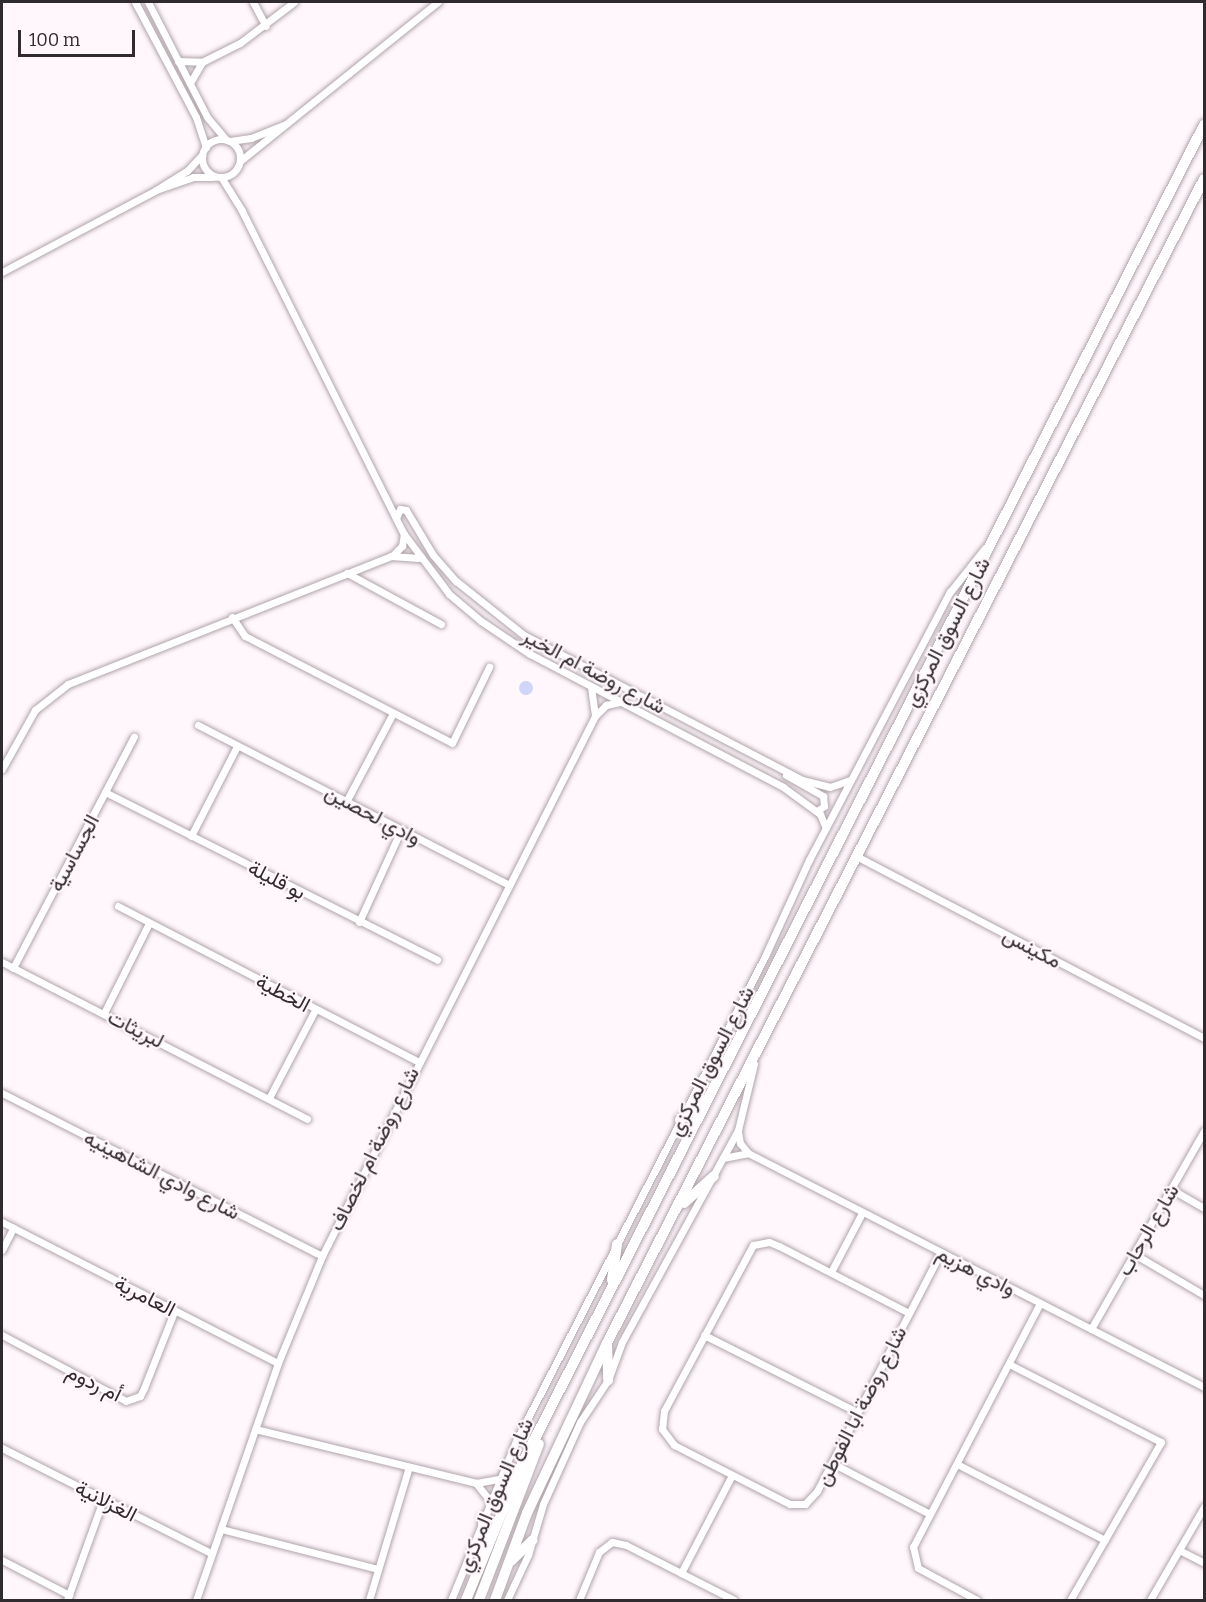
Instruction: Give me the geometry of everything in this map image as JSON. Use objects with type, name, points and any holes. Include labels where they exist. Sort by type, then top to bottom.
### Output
[{"type":"main road","name":"شارع السوق المركزي","points":[[466,1600],[522,1464],[543,1429],[611,1288],[997,535],[1204,125]]},
{"type":"main road","name":"شارع السوق المركزي","points":[[495,1600],[536,1492],[607,1343],[680,1207],[1204,179]]},
{"type":"main road","points":[[680,1120],[708,1099]]},
{"type":"main road","points":[[680,1207],[714,1176]]},
{"type":"main road","points":[[611,1288],[617,1244]]},
{"type":"main road","points":[[607,1343],[608,1380]]},
{"type":"main road","points":[[479,1600],[532,1470],[543,1429]]},
{"type":"main road","points":[[483,1518],[484,1552]]},
{"type":"main road","points":[[507,1566],[533,1540]]},
{"type":"street","points":[[135,2],[196,117],[206,147]]},
{"type":"street","points":[[148,2],[211,123],[238,149],[240,161]]},
{"type":"street","points":[[253,2],[266,26]]},
{"type":"street","points":[[190,83],[202,62],[266,26],[294,2]]},
{"type":"street","points":[[156,190],[193,177],[219,177],[234,173],[240,161],[377,55],[438,2]]},
{"type":"street","points":[[178,61],[202,62]]},
{"type":"street","points":[[2,272],[156,190],[187,171],[213,141],[251,138],[285,124]]},
{"type":"street","points":[[202,155],[205,169],[219,177],[242,211],[396,518]]},
{"type":"street","name":"شارع روضة ام الخير","points":[[826,828],[816,811],[771,781],[591,687],[481,621],[449,594],[420,558],[396,518],[399,509],[406,510],[444,568],[510,626],[781,771],[825,787],[839,786],[851,778]]},
{"type":"street","points":[[2,769],[23,729],[48,696],[88,674],[391,556],[402,546],[404,534]]},
{"type":"street","name":"شارع السوق المركزي","points":[[451,1600],[499,1479],[851,778],[957,580],[997,535]]},
{"type":"street","points":[[391,556],[420,558]]},
{"type":"street","points":[[347,573],[441,624]]},
{"type":"street","points":[[232,617],[245,636],[452,743],[489,667]]},
{"type":"street","points":[[591,687],[596,702],[595,716]]},
{"type":"street","points":[[595,716],[606,705],[620,702]]},
{"type":"street","points":[[347,800],[393,713]]},
{"type":"street","name":"شارع روضة ام لخصاف","points":[[196,1600],[278,1363],[322,1256],[417,1061],[595,716]]},
{"type":"street","name":"وادي لحصين","points":[[198,725],[507,884]]},
{"type":"street","name":"الجساسية","points":[[13,968],[134,737]]},
{"type":"street","points":[[192,836],[237,746]]},
{"type":"street","points":[[781,771],[796,783],[823,796],[824,806],[816,811]]},
{"type":"street","name":"بو قليلة","points":[[105,792],[437,960]]},
{"type":"street","points":[[359,922],[401,830]]},
{"type":"street","name":"مكينس","points":[[858,857],[1204,1038]]},
{"type":"street","name":"الخطية","points":[[118,906],[417,1061]]},
{"type":"street","points":[[104,1013],[149,923]]},
{"type":"street","name":"لبريثات","points":[[2,962],[307,1119]]},
{"type":"street","points":[[269,1098],[315,1010]]},
{"type":"street","name":"شارع السوق المركزي","points":[[507,1600],[533,1540],[543,1504],[580,1422],[608,1380],[622,1342],[738,1130],[756,1058]]},
{"type":"street","name":"شارع وادي الشاهينيه","points":[[2,1093],[322,1256]]},
{"type":"street","points":[[723,1158],[748,1153],[740,1143],[738,1130]]},
{"type":"street","name":"شارع الرحاب","points":[[1091,1329],[1204,1131]]},
{"type":"street","name":"وادي هزيم","points":[[748,1153],[1040,1304],[1204,1385]]},
{"type":"street","points":[[1171,1189],[1204,1208]]},
{"type":"street","points":[[831,1272],[862,1213]]},
{"type":"street","points":[[2,1240],[8,1225]]},
{"type":"street","points":[[2,1250],[8,1225]]},
{"type":"street","name":"العامرية","points":[[8,1225],[174,1312],[278,1363]]},
{"type":"street","name":"شارع روضة ابا الفوطن","points":[[909,1313],[769,1242],[753,1245],[664,1411],[662,1429],[674,1445],[732,1475],[798,1505],[811,1499],[832,1463],[941,1252]]},
{"type":"street","points":[[1134,1254],[1204,1295]]},
{"type":"street","points":[[977,1600],[925,1574],[913,1561],[913,1547],[1040,1304]]},
{"type":"street","name":"أم ردوم","points":[[2,1335],[126,1401],[140,1396],[174,1312]]},
{"type":"street","points":[[704,1335],[857,1412]]},
{"type":"street","points":[[1009,1364],[1161,1442],[1070,1600]]},
{"type":"street","points":[[255,1430],[476,1483],[499,1479]]},
{"type":"street","name":"الغزلانية","points":[[2,1448],[211,1553]]},
{"type":"street","points":[[832,1463],[930,1514]]},
{"type":"street","points":[[957,1464],[1105,1540]]},
{"type":"street","points":[[369,1600],[409,1467]]},
{"type":"street","points":[[681,1573],[732,1475]]},
{"type":"street","points":[[476,1483],[490,1501]]},
{"type":"street","points":[[2,1560],[68,1598],[103,1500]]},
{"type":"street","points":[[1150,1600],[1204,1507]]},
{"type":"street","points":[[220,1530],[378,1569]]},
{"type":"street","points":[[579,1600],[599,1552],[612,1542],[626,1545],[734,1600]]},
{"type":"street","points":[[1179,1550],[1204,1563]]},
{"type":"water","points":[[526,681],[531,683],[533,688],[531,693],[526,695],[521,693],[519,688],[521,683]]}]
